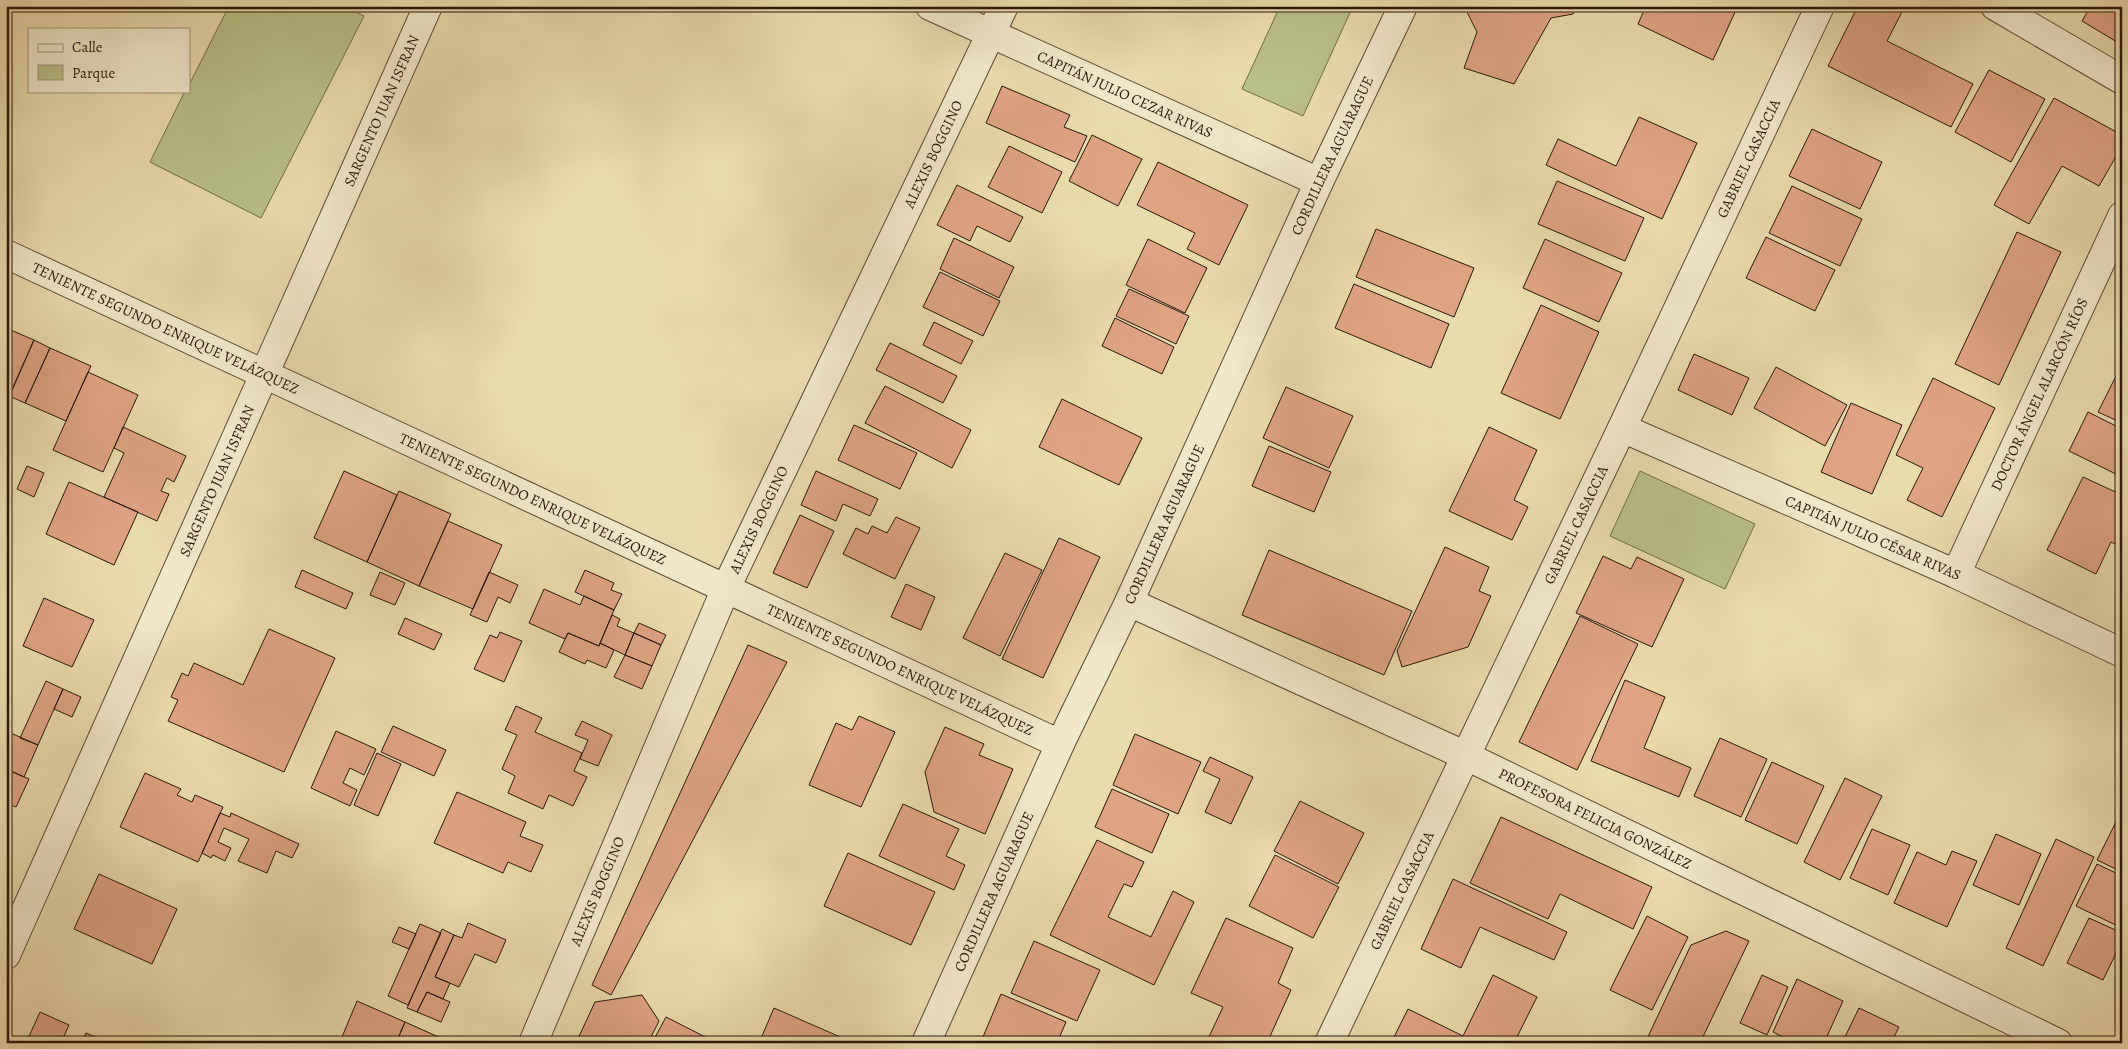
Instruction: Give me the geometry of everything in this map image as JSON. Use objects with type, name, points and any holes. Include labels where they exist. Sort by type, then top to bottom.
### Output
[{"type":"street","name":"SARGENTO JUAN ISFRAN","points":[[6,955],[428,6]]},
{"type":"street","name":"CAPITÁN JULIO CEZAR RIVAS","points":[[930,6],[1319,182]]},
{"type":"street","name":"ALEXIS BOGGINO","points":[[533,1043],[726,588],[992,35],[1004,6]]},
{"type":"street","name":"CORDILLERA AGUARAGUE","points":[[926,1043],[1060,744],[1129,602],[1319,182],[1403,6]]},
{"type":"street","name":"GABRIEL CASACCIA","points":[[1328,1043],[1464,755],[1622,428],[1820,6]]},
{"type":"street","points":[[1995,6],[2122,80]]},
{"type":"street","name":"DOCTOR ÁNGEL ALARCÓN RÍOS","points":[[1956,574],[2122,216]]},
{"type":"street","name":"TENIENTE SEGUNDO ENRIQUE VELÁZQUEZ","points":[[6,254],[1060,744]]},
{"type":"street","name":"CAPITÁN JULIO CÉSAR RIVAS","points":[[1622,428],[1956,574],[2122,654]]},
{"type":"street","name":"PROFESORA FELICIA GONZÁLEZ","points":[[1129,602],[1464,755],[2058,1043]]},
{"type":"green space","points":[[229,6],[344,6],[364,16],[261,218],[150,162],[185,92],[190,92],[190,83]]},
{"type":"green space","points":[[1280,6],[1353,6],[1303,116],[1242,89]]},
{"type":"green space","points":[[1640,471],[1755,524],[1725,589],[1610,536]]},
{"type":"building","points":[[1464,6],[1577,6],[1573,14],[1551,18],[1514,84],[1464,68],[1477,32]]},
{"type":"building","points":[[1646,6],[1728,6],[1736,10],[1713,60],[1638,24]]},
{"type":"building","points":[[1858,6],[1904,8],[1887,41],[1973,84],[1951,127],[1828,66]]},
{"type":"building","points":[[2091,6],[2122,6],[2122,45],[2082,21]]},
{"type":"building","points":[[1989,70],[2045,99],[2011,162],[1955,132]]},
{"type":"building","points":[[1002,86],[1070,115],[1064,127],[1087,136],[1075,162],[986,123]]},
{"type":"building","points":[[2054,98],[2122,135],[2122,146],[2099,186],[2062,166],[2029,224],[1994,205]]},
{"type":"building","points":[[1639,117],[1697,143],[1662,219],[1546,165],[1558,139],[1616,166]]},
{"type":"building","points":[[1812,129],[1882,162],[1860,209],[1789,176]]},
{"type":"building","points":[[1092,135],[1142,159],[1118,206],[1069,181]]},
{"type":"building","points":[[1009,146],[1062,172],[1042,213],[988,187]]},
{"type":"building","points":[[1158,162],[1248,205],[1219,265],[1187,249],[1195,233],[1137,205]]},
{"type":"building","points":[[1557,181],[1644,218],[1625,261],[1538,224]]},
{"type":"building","points":[[957,185],[1023,217],[1010,242],[977,226],[970,241],[937,225]]},
{"type":"building","points":[[1792,186],[1862,219],[1840,266],[1769,233]]},
{"type":"building","points":[[1376,229],[1474,268],[1454,317],[1356,277]]},
{"type":"building","points":[[2017,232],[2061,252],[1999,385],[1955,364]]},
{"type":"building","points":[[1766,237],[1835,270],[1815,311],[1746,278]]},
{"type":"building","points":[[954,238],[1014,267],[999,298],[940,269]]},
{"type":"building","points":[[1148,239],[1207,268],[1185,313],[1126,285]]},
{"type":"building","points":[[1545,239],[1622,273],[1599,322],[1523,288]]},
{"type":"building","points":[[940,272],[1000,301],[983,336],[923,307]]},
{"type":"building","points":[[1354,284],[1449,324],[1431,368],[1335,328]]},
{"type":"building","points":[[1129,289],[1189,316],[1176,344],[1116,316]]},
{"type":"building","points":[[1541,305],[1599,332],[1560,419],[1501,393]]},
{"type":"building","points":[[1115,318],[1174,347],[1162,374],[1102,346]]},
{"type":"building","points":[[934,322],[973,341],[961,364],[923,345]]},
{"type":"building","points":[[6,328],[34,340],[7,402],[6,402]]},
{"type":"building","points":[[34,340],[50,348],[25,403],[9,396]]},
{"type":"building","points":[[890,343],[957,376],[943,403],[876,370]]},
{"type":"building","points":[[50,348],[91,366],[66,421],[25,403]]},
{"type":"building","points":[[1694,354],[1749,378],[1732,415],[1678,390]]},
{"type":"building","points":[[2122,364],[2122,423],[2098,412]]},
{"type":"building","points":[[1776,367],[1847,405],[1825,446],[1754,408]]},
{"type":"building","points":[[88,372],[138,395],[103,472],[53,450]]},
{"type":"building","points":[[1933,378],[1995,408],[1942,517],[1907,500],[1923,468],[1896,455]]},
{"type":"building","points":[[885,386],[971,430],[952,468],[865,423]]},
{"type":"building","points":[[1286,387],[1353,416],[1329,468],[1263,438]]},
{"type":"building","points":[[1062,399],[1142,438],[1119,485],[1039,447]]},
{"type":"building","points":[[1851,403],[1902,425],[1872,494],[1821,472]]},
{"type":"building","points":[[2088,412],[2122,429],[2122,477],[2069,451]]},
{"type":"building","points":[[854,425],[917,453],[900,489],[838,460]]},
{"type":"building","points":[[123,427],[186,456],[174,482],[167,478],[161,491],[169,494],[157,521],[104,497],[124,453],[114,448]]},
{"type":"building","points":[[1489,427],[1537,450],[1514,500],[1528,507],[1512,540],[1449,511]]},
{"type":"building","points":[[1269,446],[1331,472],[1314,512],[1252,486]]},
{"type":"building","points":[[27,466],[44,473],[34,497],[17,489]]},
{"type":"building","points":[[344,471],[397,495],[367,562],[314,538]]},
{"type":"building","points":[[816,471],[878,499],[870,516],[843,504],[836,521],[801,505]]},
{"type":"building","points":[[2083,477],[2122,495],[2122,547],[2111,542],[2096,574],[2047,550]]},
{"type":"building","points":[[69,482],[138,512],[114,565],[46,534]]},
{"type":"building","points":[[399,491],[451,514],[419,586],[367,562]]},
{"type":"building","points":[[800,515],[834,531],[807,588],[773,573]]},
{"type":"building","points":[[896,517],[920,528],[895,579],[843,554],[856,528],[868,534],[872,526],[887,533]]},
{"type":"building","points":[[448,521],[502,545],[473,609],[419,586]]},
{"type":"building","points":[[1059,538],[1100,557],[1043,678],[1002,659]]},
{"type":"building","points":[[1445,547],[1489,567],[1479,591],[1491,596],[1468,647],[1402,667],[1397,651]]},
{"type":"building","points":[[1269,550],[1412,611],[1384,675],[1242,615]]},
{"type":"building","points":[[1005,553],[1042,570],[1000,656],[963,638]]},
{"type":"building","points":[[1603,556],[1631,569],[1637,557],[1684,579],[1652,647],[1576,613]]},
{"type":"building","points":[[302,570],[353,593],[346,609],[295,587]]},
{"type":"building","points":[[585,570],[614,583],[611,590],[622,594],[614,610],[575,592]]},
{"type":"building","points":[[380,572],[405,583],[395,605],[370,595]]},
{"type":"building","points":[[489,572],[518,585],[510,603],[498,597],[487,622],[470,615]]},
{"type":"building","points":[[906,584],[935,597],[921,630],[891,617]]},
{"type":"building","points":[[544,589],[580,605],[584,596],[614,610],[599,646],[568,633],[565,639],[529,623]]},
{"type":"building","points":[[44,598],[94,620],[72,667],[23,646]]},
{"type":"building","points":[[612,615],[620,619],[617,626],[634,633],[625,655],[600,643]]},
{"type":"building","points":[[1580,616],[1638,644],[1577,770],[1519,742]]},
{"type":"building","points":[[405,618],[442,634],[434,650],[398,634]]},
{"type":"building","points":[[639,623],[666,635],[661,645],[634,633]]},
{"type":"building","points":[[269,629],[335,658],[284,772],[168,721],[178,700],[171,697],[182,673],[188,676],[194,663],[243,685]]},
{"type":"building","points":[[500,632],[522,641],[504,682],[474,669],[490,635],[497,638]]},
{"type":"building","points":[[568,633],[599,646],[600,643],[614,650],[606,668],[587,660],[585,664],[559,652]]},
{"type":"building","points":[[634,633],[661,645],[652,666],[625,655]]},
{"type":"building","points":[[748,645],[787,662],[611,995],[592,985]]},
{"type":"building","points":[[625,655],[652,666],[642,689],[614,677]]},
{"type":"building","points":[[1625,680],[1665,697],[1644,748],[1691,768],[1679,797],[1591,761]]},
{"type":"building","points":[[46,681],[63,689],[38,745],[20,738]]},
{"type":"building","points":[[63,689],[81,697],[72,717],[54,709]]},
{"type":"building","points":[[516,706],[542,718],[535,732],[582,753],[574,771],[587,777],[573,806],[549,795],[543,809],[508,793],[515,776],[502,769],[517,735],[505,730]]},
{"type":"building","points":[[859,716],[895,732],[861,807],[809,785],[836,723],[852,730]]},
{"type":"building","points":[[582,721],[612,735],[598,766],[580,759],[588,740],[575,735]]},
{"type":"building","points":[[393,726],[446,750],[434,776],[381,752]]},
{"type":"building","points":[[945,727],[984,744],[979,755],[1013,769],[985,834],[934,812],[925,772]]},
{"type":"building","points":[[6,731],[38,745],[24,777],[6,769]]},
{"type":"building","points":[[336,731],[376,749],[364,775],[350,768],[343,783],[357,790],[350,806],[311,788]]},
{"type":"building","points":[[1135,734],[1201,762],[1178,814],[1113,785]]},
{"type":"building","points":[[1720,738],[1767,759],[1741,817],[1694,796]]},
{"type":"building","points":[[377,753],[401,764],[378,816],[354,805]]},
{"type":"building","points":[[1210,757],[1253,777],[1231,824],[1205,812],[1220,779],[1203,771]]},
{"type":"building","points":[[1772,762],[1824,786],[1797,844],[1745,820]]},
{"type":"building","points":[[6,769],[29,779],[16,807],[6,803]]},
{"type":"building","points":[[145,773],[181,789],[177,795],[192,802],[195,795],[223,807],[198,862],[120,827]]},
{"type":"building","points":[[1845,778],[1882,796],[1840,880],[1804,862]]},
{"type":"building","points":[[1112,789],[1169,814],[1152,853],[1095,827]]},
{"type":"building","points":[[457,792],[526,822],[520,836],[543,845],[531,872],[508,862],[503,873],[434,843]]},
{"type":"building","points":[[1300,801],[1364,833],[1338,884],[1274,851]]},
{"type":"building","points":[[903,804],[959,829],[946,856],[965,865],[954,890],[879,856]]},
{"type":"building","points":[[2122,810],[2122,872],[2097,860]]},
{"type":"building","points":[[220,813],[230,817],[231,813],[299,844],[292,858],[276,851],[267,873],[238,861],[249,839],[224,828],[218,842],[231,848],[225,861],[213,855],[211,858],[202,853]]},
{"type":"building","points":[[1501,817],[1652,887],[1633,929],[1560,894],[1548,919],[1470,883]]},
{"type":"building","points":[[1872,829],[1910,845],[1888,895],[1850,878]]},
{"type":"building","points":[[1996,834],[2041,854],[2019,905],[1973,885]]},
{"type":"building","points":[[2056,839],[2094,857],[2043,966],[2006,948]]},
{"type":"building","points":[[1097,840],[1144,862],[1132,887],[1124,884],[1108,917],[1151,937],[1173,891],[1194,902],[1154,985],[1050,935]]},
{"type":"building","points":[[1952,851],[1977,861],[1947,927],[1894,903],[1917,852],[1946,865]]},
{"type":"building","points":[[848,853],[935,892],[911,945],[824,906]]},
{"type":"building","points":[[1275,855],[1339,887],[1313,938],[1249,906]]},
{"type":"building","points":[[2097,864],[2122,876],[2122,928],[2076,906]]},
{"type":"building","points":[[99,874],[177,909],[152,964],[74,929]]},
{"type":"building","points":[[1453,879],[1567,932],[1554,960],[1480,927],[1461,968],[1421,949]]},
{"type":"building","points":[[1647,916],[1688,937],[1652,1010],[1610,990]]},
{"type":"building","points":[[1226,918],[1293,948],[1278,983],[1291,990],[1267,1043],[1211,1043],[1207,1041],[1223,1007],[1191,993]]},
{"type":"building","points":[[2089,918],[2122,933],[2122,941],[2103,980],[2067,963]]},
{"type":"building","points":[[468,923],[506,940],[496,963],[475,954],[459,987],[435,977],[454,935],[462,938]]},
{"type":"building","points":[[420,924],[441,933],[408,1005],[388,996]]},
{"type":"building","points":[[399,927],[416,934],[409,949],[392,942]]},
{"type":"building","points":[[442,929],[454,935],[435,977],[450,983],[443,999],[427,992],[417,1012],[407,1008]]},
{"type":"building","points":[[1726,931],[1749,941],[1700,1043],[1646,1041],[1691,945]]},
{"type":"building","points":[[1034,941],[1100,970],[1077,1021],[1011,993]]},
{"type":"building","points":[[1493,975],[1537,997],[1514,1043],[1391,1043],[1408,1009],[1463,1036]]},
{"type":"building","points":[[1762,975],[1788,987],[1767,1035],[1740,1023]]},
{"type":"building","points":[[1797,979],[1843,1001],[1824,1043],[1795,1043],[1773,1032]]},
{"type":"building","points":[[427,992],[450,1002],[441,1022],[417,1012]]},
{"type":"building","points":[[1001,994],[1066,1022],[1057,1043],[997,1043],[983,1037]]},
{"type":"building","points":[[642,995],[659,1021],[648,1043],[576,1043],[595,1002]]},
{"type":"building","points":[[357,1001],[405,1022],[396,1043],[354,1043],[342,1037]]},
{"type":"building","points":[[774,1008],[854,1043],[759,1043]]},
{"type":"building","points":[[1859,1008],[1899,1027],[1891,1043],[1842,1043]]},
{"type":"building","points":[[40,1012],[69,1025],[61,1043],[26,1043]]},
{"type":"building","points":[[666,1017],[717,1043],[652,1043]]},
{"type":"building","points":[[405,1022],[443,1039],[441,1043],[396,1043]]},
{"type":"building","points":[[86,1033],[109,1043],[81,1043]]}]
